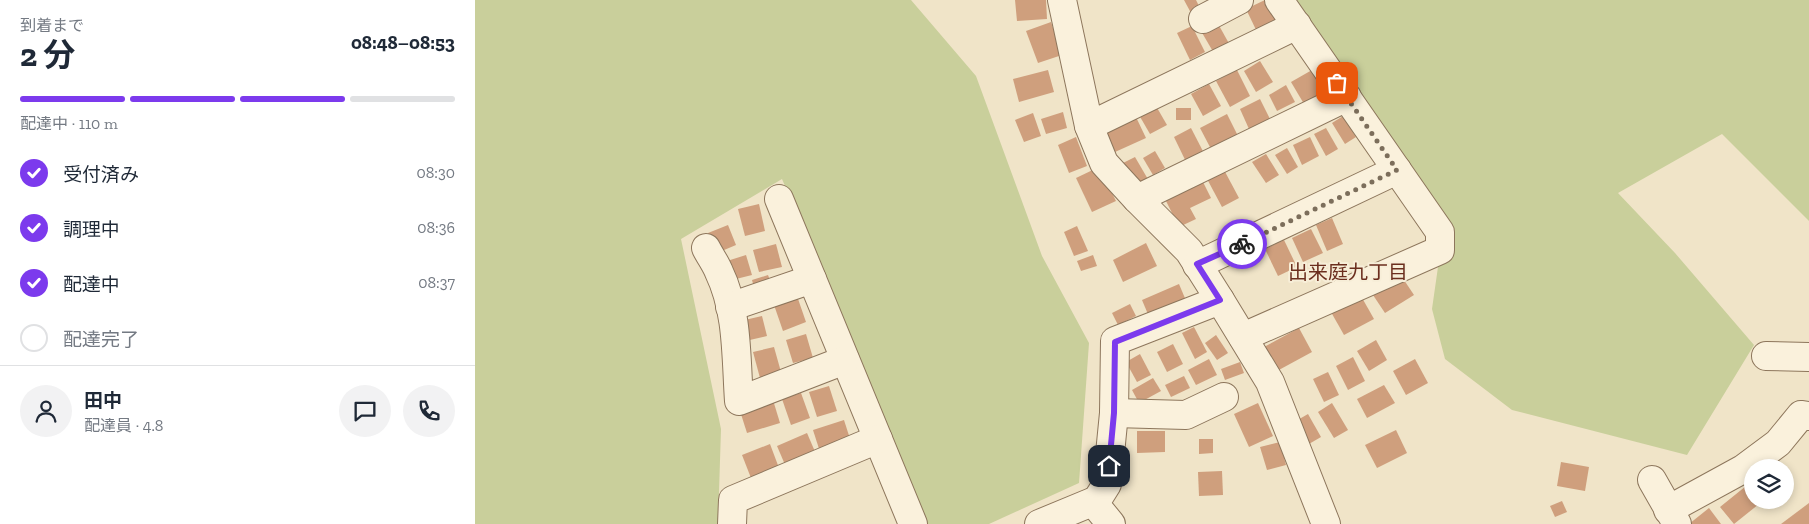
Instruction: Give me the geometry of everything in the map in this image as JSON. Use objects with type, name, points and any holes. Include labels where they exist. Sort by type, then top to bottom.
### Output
[{"type":"street","points":[[1062,0],[1089,126],[1104,163],[1189,251],[1243,337],[1270,382],[1326,524]]},
{"type":"street","points":[[1203,19],[1239,0]]},
{"type":"street","points":[[1243,337],[1440,250],[1440,232],[1279,0]]},
{"type":"street","points":[[1089,126],[1297,25]]},
{"type":"street","points":[[1137,199],[1347,97]]},
{"type":"street","points":[[1197,264],[1397,170]]},
{"type":"street","points":[[779,199],[910,523]]},
{"type":"street","points":[[706,248],[719,272],[735,329],[739,400],[845,360]]},
{"type":"street","points":[[730,307],[812,279]]},
{"type":"street","points":[[1040,524],[1097,500],[1107,484],[1114,413],[1115,342],[1220,300]]},
{"type":"street","points":[[1766,356],[1809,357]]},
{"type":"street","points":[[1114,413],[1186,415],[1224,397]]},
{"type":"street","points":[[1652,480],[1673,517],[1778,443],[1801,415],[1809,416]]},
{"type":"street","points":[[732,524],[733,500],[878,440]]},
{"type":"street","points":[[1093,502],[1111,524]]},
{"type":"green space","points":[[475,0],[911,0],[976,76],[1042,256],[1089,343],[1079,483],[989,524],[927,524],[875,395],[782,179],[681,239],[721,429],[718,524],[475,524]]},
{"type":"green space","points":[[1295,0],[1809,0],[1809,221],[1722,134],[1618,193],[1675,253],[1754,345],[1687,455],[1512,410],[1445,359],[1432,309],[1438,267],[1452,232]]},
{"type":"building","points":[[1015,0],[1046,0],[1047,19],[1017,21]]},
{"type":"building","points":[[1184,0],[1196,0],[1200,8],[1191,13]]},
{"type":"building","points":[[1268,0],[1279,23],[1258,34],[1246,9]]},
{"type":"building","points":[[1051,22],[1062,55],[1038,63],[1026,31]]},
{"type":"building","points":[[1217,22],[1231,47],[1215,55],[1201,31]]},
{"type":"building","points":[[1192,26],[1205,52],[1190,60],[1177,33]]},
{"type":"building","points":[[1260,61],[1273,82],[1256,92],[1244,71]]},
{"type":"building","points":[[1048,70],[1054,92],[1019,102],[1013,79]]},
{"type":"building","points":[[1237,70],[1250,96],[1230,107],[1216,81]]},
{"type":"building","points":[[1312,70],[1328,97],[1307,109],[1291,82]]},
{"type":"building","points":[[1209,84],[1221,106],[1203,116],[1191,94]]},
{"type":"building","points":[[1286,85],[1295,102],[1277,111],[1269,95]]},
{"type":"building","points":[[1260,99],[1270,119],[1249,129],[1240,109]]},
{"type":"building","points":[[1156,106],[1167,125],[1150,134],[1139,115]]},
{"type":"building","points":[[1176,108],[1191,108],[1191,120],[1176,120]]},
{"type":"building","points":[[1063,112],[1067,128],[1046,134],[1041,119]]},
{"type":"building","points":[[1033,113],[1041,136],[1024,142],[1015,120]]},
{"type":"building","points":[[1227,114],[1238,136],[1211,149],[1200,128]]},
{"type":"building","points":[[1135,115],[1146,138],[1115,152],[1104,129]]},
{"type":"building","points":[[1343,116],[1356,137],[1345,144],[1332,123]]},
{"type":"building","points":[[1191,128],[1207,159],[1189,168],[1174,137]]},
{"type":"building","points":[[1326,128],[1338,149],[1326,156],[1314,134]]},
{"type":"building","points":[[1076,137],[1087,166],[1069,173],[1058,145]]},
{"type":"building","points":[[1310,137],[1319,156],[1302,165],[1293,145]]},
{"type":"building","points":[[1287,148],[1298,167],[1287,174],[1275,155]]},
{"type":"building","points":[[1155,151],[1165,168],[1153,175],[1143,158]]},
{"type":"building","points":[[1266,154],[1279,175],[1266,183],[1252,162]]},
{"type":"building","points":[[1135,157],[1149,181],[1138,188],[1123,163]]},
{"type":"building","points":[[1099,167],[1116,201],[1092,212],[1076,178]]},
{"type":"building","points":[[1223,168],[1239,198],[1222,207],[1206,177]]},
{"type":"building","points":[[1203,182],[1211,198],[1190,208],[1196,219],[1179,227],[1166,201]]},
{"type":"building","points":[[759,204],[765,231],[745,236],[738,209]]},
{"type":"building","points":[[1332,218],[1343,244],[1327,251],[1316,225]]},
{"type":"building","points":[[728,225],[736,245],[717,253],[708,233]]},
{"type":"building","points":[[1077,226],[1088,251],[1074,256],[1064,232]]},
{"type":"building","points":[[1311,229],[1323,253],[1303,262],[1292,238]]},
{"type":"building","points":[[1284,240],[1297,267],[1278,276],[1265,249]]},
{"type":"building","points":[[1146,243],[1157,266],[1123,282],[1113,260]]},
{"type":"building","points":[[776,244],[782,267],[759,272],[753,250]]},
{"type":"building","points":[[746,255],[752,275],[732,280],[727,261]]},
{"type":"building","points":[[1093,255],[1097,266],[1081,271],[1077,261]]},
{"type":"building","points":[[1400,274],[1414,295],[1385,313],[1371,292]]},
{"type":"building","points":[[768,275],[772,286],[755,291],[752,280]]},
{"type":"building","points":[[1179,284],[1187,303],[1150,319],[1142,300]]},
{"type":"building","points":[[797,296],[806,322],[783,331],[774,305]]},
{"type":"building","points":[[1361,296],[1374,319],[1344,335],[1331,312]]},
{"type":"building","points":[[1130,304],[1136,316],[1118,325],[1112,313]]},
{"type":"building","points":[[762,316],[767,336],[741,342],[736,322]]},
{"type":"building","points":[[1194,327],[1207,352],[1195,359],[1182,333]]},
{"type":"building","points":[[1299,328],[1312,352],[1277,371],[1264,347]]},
{"type":"building","points":[[806,334],[813,358],[793,363],[786,340]]},
{"type":"building","points":[[1216,335],[1228,353],[1217,360],[1205,343]]},
{"type":"building","points":[[1376,340],[1387,360],[1369,371],[1357,351]]},
{"type":"building","points":[[1173,344],[1183,364],[1167,372],[1157,352]]},
{"type":"building","points":[[774,347],[781,372],[760,378],[753,352]]},
{"type":"building","points":[[1140,354],[1151,375],[1137,382],[1126,362]]},
{"type":"building","points":[[1353,357],[1365,381],[1348,390],[1336,366]]},
{"type":"building","points":[[1209,359],[1217,375],[1196,385],[1188,370]]},
{"type":"building","points":[[1415,359],[1428,383],[1406,395],[1393,371]]},
{"type":"building","points":[[1240,362],[1244,373],[1225,380],[1221,369]]},
{"type":"building","points":[[1328,372],[1339,395],[1324,402],[1313,379]]},
{"type":"building","points":[[1184,376],[1190,388],[1171,397],[1165,385]]},
{"type":"building","points":[[1153,378],[1161,391],[1139,403],[1132,390]]},
{"type":"building","points":[[1384,385],[1395,403],[1367,418],[1357,399]]},
{"type":"building","points":[[829,386],[837,411],[817,417],[809,392]]},
{"type":"building","points":[[801,393],[810,418],[791,425],[782,399]]},
{"type":"building","points":[[773,400],[780,423],[747,433],[740,411]]},
{"type":"building","points":[[1258,403],[1273,436],[1249,447],[1234,414]]},
{"type":"building","points":[[1332,403],[1348,430],[1334,438],[1318,412]]},
{"type":"building","points":[[1308,414],[1321,437],[1302,448],[1289,425]]},
{"type":"building","points":[[844,420],[852,445],[821,455],[813,430]]},
{"type":"building","points":[[1396,430],[1407,453],[1377,468],[1365,445]]},
{"type":"building","points":[[1137,431],[1165,431],[1165,452],[1137,453]]},
{"type":"building","points":[[807,433],[816,454],[786,467],[777,446]]},
{"type":"building","points":[[1199,439],[1213,439],[1213,453],[1199,454]]},
{"type":"building","points":[[1280,442],[1286,465],[1267,470],[1260,447]]},
{"type":"building","points":[[770,444],[779,468],[751,478],[742,455]]},
{"type":"building","points":[[1561,462],[1589,467],[1585,491],[1557,486]]},
{"type":"building","points":[[1222,471],[1223,495],[1199,496],[1198,472]]},
{"type":"building","points":[[1744,488],[1744,509],[1753,509],[1734,524],[1720,507]]},
{"type":"building","points":[[1562,501],[1567,512],[1555,517],[1550,506]]},
{"type":"building","points":[[1809,503],[1809,524],[1781,524]]},
{"type":"building","points":[[1709,508],[1721,524],[1689,524]]},
{"type":"way so far","points":[[1242,244],[1397,170],[1337,83]]},
{"type":"district","name":"出来庭九丁目","points":[[1348,272]]},
{"type":"route","points":[[1109,466],[1114,413],[1115,342],[1220,300],[1197,264],[1242,244]]}]
